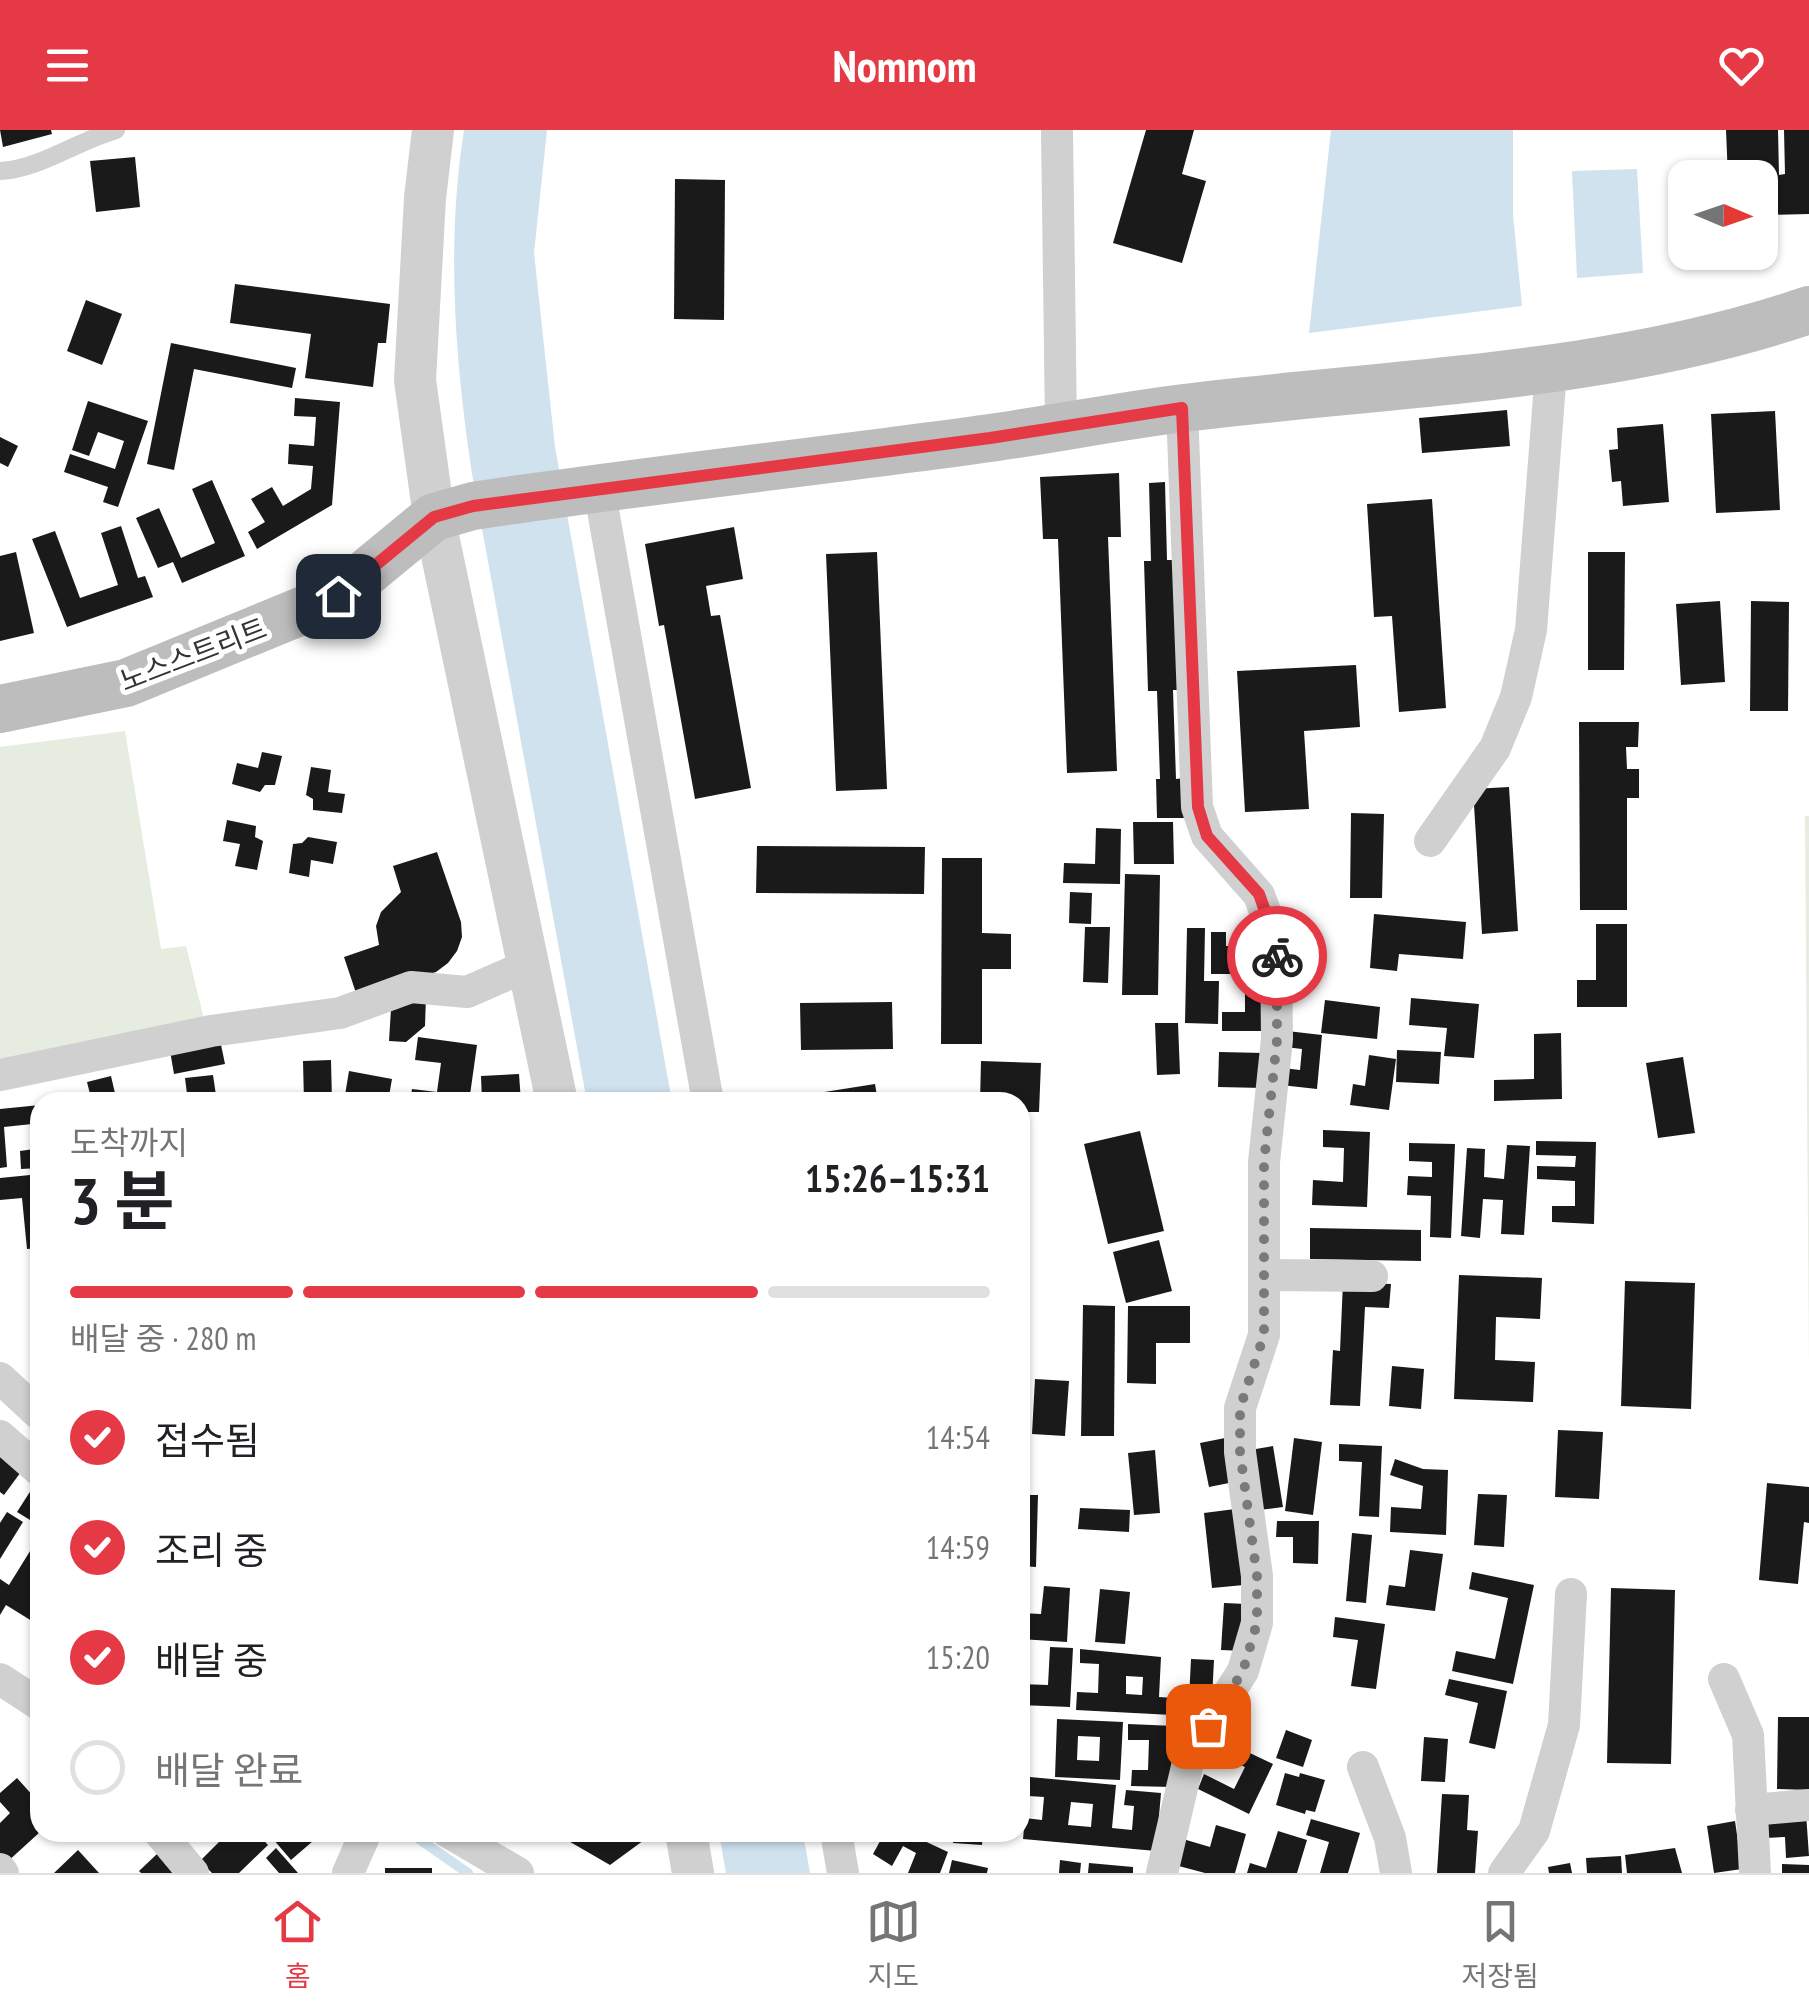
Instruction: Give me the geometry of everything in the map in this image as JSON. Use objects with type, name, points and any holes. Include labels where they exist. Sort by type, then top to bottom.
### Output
[{"type":"main road","points":[[453,512],[588,489],[1182,408],[1551,371],[1798,322]]},
{"type":"main road","name":"노스스트리트","points":[[0,709],[126,683],[338,596],[453,512]]},
{"type":"street","points":[[433,130],[424,198],[415,380],[453,512],[528,965],[556,1092]]},
{"type":"street","points":[[1057,130],[1061,426]]},
{"type":"street","points":[[1430,842],[1495,748],[1516,698],[1531,630],[1551,371]]},
{"type":"street","points":[[1162,1873],[1190,1754],[1243,1671],[1257,1623],[1257,1576],[1240,1452],[1240,1408],[1264,1335],[1264,1162],[1277,1040],[1276,942],[1259,894],[1207,836],[1198,807],[1182,408]]},
{"type":"street","points":[[588,489],[706,1092]]},
{"type":"street","points":[[0,1075],[212,1031],[340,1013],[411,986],[467,992],[528,965]]},
{"type":"street","points":[[1264,1275],[1372,1276]]},
{"type":"street","points":[[0,1378],[30,1406]]},
{"type":"street","points":[[0,1436],[30,1462]]},
{"type":"street","points":[[1504,1873],[1534,1831],[1564,1725],[1571,1594]]},
{"type":"street","points":[[0,1679],[30,1698]]},
{"type":"street","points":[[1724,1679],[1748,1735],[1754,1873]]},
{"type":"street","points":[[1364,1767],[1390,1838],[1396,1873]]},
{"type":"street","points":[[1751,1810],[1809,1805]]},
{"type":"street","points":[[166,1842],[192,1873]]},
{"type":"street","points":[[348,1873],[362,1842]]},
{"type":"street","points":[[465,1842],[518,1873]]},
{"type":"street","points":[[687,1842],[692,1873]]},
{"type":"street","points":[[838,1842],[844,1873]]},
{"type":"lane","points":[[0,171],[20,170],[88,138],[116,130]]},
{"type":"shaded area","points":[[125,731],[161,949],[186,946],[206,1027],[0,1065],[0,747]]},
{"type":"shaded area","points":[[1805,816],[1809,816],[1809,1366]]},
{"type":"water","points":[[464,130],[547,130],[534,253],[555,447],[670,1092],[585,1092],[466,431],[455,302],[458,173]]},
{"type":"water","points":[[1331,130],[1513,130],[1513,215],[1522,306],[1309,333]]},
{"type":"water","points":[[1637,169],[1643,273],[1577,278],[1572,171]]},
{"type":"water","points":[[721,1842],[805,1842],[810,1873],[726,1873]]},
{"type":"building","points":[[0,130],[51,130],[52,134],[3,147]]},
{"type":"building","points":[[1146,130],[1194,130],[1182,174],[1206,181],[1182,263],[1113,243]]},
{"type":"building","points":[[1726,130],[1778,130],[1779,175],[1785,174],[1784,130],[1809,130],[1809,214],[1778,215],[1778,160],[1727,160]]},
{"type":"building","points":[[135,157],[140,207],[96,212],[90,161]]},
{"type":"building","points":[[675,179],[725,180],[724,320],[674,319]]},
{"type":"building","points":[[235,284],[390,304],[386,343],[378,343],[373,387],[305,378],[311,334],[230,323]]},
{"type":"building","points":[[86,300],[122,314],[102,365],[67,351]]},
{"type":"building","points":[[171,343],[296,368],[292,388],[194,369],[174,470],[147,464]]},
{"type":"building","points":[[295,398],[340,402],[332,505],[257,549],[248,532],[265,522],[251,499],[272,487],[283,506],[311,489],[313,466],[288,464],[289,444],[314,446],[316,417],[294,416]]},
{"type":"building","points":[[88,401],[148,421],[118,507],[103,502],[108,487],[64,472],[70,454],[115,469],[124,441],[98,432],[89,456],[72,450]]},
{"type":"building","points":[[1507,410],[1510,446],[1422,453],[1419,418]]},
{"type":"building","points":[[1775,411],[1780,510],[1716,513],[1711,414]]},
{"type":"building","points":[[1663,424],[1669,502],[1623,506],[1621,481],[1612,482],[1609,450],[1618,449],[1617,428]]},
{"type":"building","points":[[0,437],[18,446],[8,467],[0,463]]},
{"type":"building","points":[[1119,473],[1121,537],[1108,537],[1117,771],[1067,773],[1058,539],[1043,539],[1040,477]]},
{"type":"building","points":[[212,480],[245,556],[182,583],[173,562],[158,568],[136,518],[159,508],[181,558],[215,543],[192,489]]},
{"type":"building","points":[[1165,482],[1167,560],[1173,560],[1178,690],[1173,690],[1176,779],[1184,778],[1186,818],[1157,818],[1157,691],[1148,691],[1144,561],[1151,561],[1149,483]]},
{"type":"building","points":[[1432,499],[1446,708],[1399,712],[1392,616],[1374,617],[1367,504]]},
{"type":"building","points":[[121,526],[138,578],[145,576],[153,597],[67,627],[32,539],[55,531],[80,598],[118,585],[101,533]]},
{"type":"building","points":[[734,527],[743,579],[706,586],[711,616],[720,615],[751,788],[695,799],[664,625],[659,626],[645,544]]},
{"type":"building","points":[[16,552],[34,633],[0,641],[0,556]]},
{"type":"building","points":[[877,552],[887,789],[836,791],[826,554]]},
{"type":"building","points":[[1588,552],[1625,552],[1624,670],[1588,670]]},
{"type":"building","points":[[1720,601],[1725,682],[1681,685],[1676,604]]},
{"type":"building","points":[[1751,601],[1789,602],[1788,711],[1750,711]]},
{"type":"building","points":[[1356,665],[1360,727],[1304,731],[1309,809],[1245,812],[1237,671]]},
{"type":"building","points":[[1579,722],[1639,722],[1638,747],[1626,747],[1627,769],[1639,769],[1639,798],[1627,798],[1627,910],[1580,910]]},
{"type":"building","points":[[262,752],[282,756],[275,785],[265,785],[260,792],[232,784],[237,763],[258,768]]},
{"type":"building","points":[[311,767],[331,770],[328,792],[345,794],[342,813],[313,810],[313,799],[306,795]]},
{"type":"building","points":[[1509,787],[1518,931],[1482,934],[1473,789]]},
{"type":"building","points":[[1351,813],[1384,814],[1382,898],[1350,898]]},
{"type":"building","points":[[227,820],[256,826],[255,837],[263,841],[257,870],[235,866],[240,844],[223,841]]},
{"type":"building","points":[[1133,822],[1173,822],[1174,864],[1134,864]]},
{"type":"building","points":[[1096,828],[1121,829],[1120,884],[1063,883],[1064,863],[1095,864]]},
{"type":"building","points":[[308,837],[337,842],[333,864],[311,860],[309,877],[289,873],[293,844]]},
{"type":"building","points":[[757,846],[925,847],[924,894],[756,893]]},
{"type":"building","points":[[437,852],[461,922],[462,937],[457,951],[436,972],[357,996],[344,957],[379,945],[376,926],[381,912],[401,892],[393,866]]},
{"type":"building","points":[[942,858],[982,858],[982,933],[1011,934],[1011,969],[982,969],[982,1044],[941,1044]]},
{"type":"building","points":[[1125,874],[1160,875],[1158,995],[1122,995]]},
{"type":"building","points":[[1070,892],[1092,893],[1091,924],[1069,923]]},
{"type":"building","points":[[1374,914],[1466,922],[1463,959],[1399,954],[1397,971],[1370,968]]},
{"type":"building","points":[[1596,924],[1627,924],[1627,1007],[1577,1007],[1577,980],[1596,980]]},
{"type":"building","points":[[1085,927],[1110,927],[1108,983],[1083,982]]},
{"type":"building","points":[[1187,928],[1205,928],[1204,981],[1219,981],[1218,1024],[1185,1023]]},
{"type":"building","points":[[1211,932],[1226,932],[1226,946],[1270,945],[1270,1031],[1222,1031],[1222,1012],[1245,1012],[1245,974],[1211,974]]},
{"type":"building","points":[[392,994],[426,996],[425,1026],[406,1042],[389,1041]]},
{"type":"building","points":[[1411,998],[1479,1004],[1474,1058],[1444,1056],[1447,1028],[1409,1025]]},
{"type":"building","points":[[1325,1000],[1380,1007],[1377,1039],[1321,1033]]},
{"type":"building","points":[[892,1002],[893,1049],[801,1050],[800,1003]]},
{"type":"building","points":[[1155,1023],[1178,1023],[1180,1074],[1157,1075]]},
{"type":"building","points":[[1287,1031],[1322,1035],[1317,1089],[1281,1085],[1283,1068],[1300,1070],[1302,1049],[1285,1047]]},
{"type":"building","points":[[1561,1033],[1562,1099],[1494,1101],[1494,1080],[1534,1079],[1534,1034]]},
{"type":"building","points":[[219,1035],[225,1064],[174,1074],[169,1045]]},
{"type":"building","points":[[418,1037],[477,1045],[470,1092],[437,1092],[441,1063],[415,1060]]},
{"type":"building","points":[[1397,1050],[1441,1052],[1439,1084],[1396,1082]]},
{"type":"building","points":[[1219,1052],[1265,1053],[1264,1088],[1218,1087]]},
{"type":"building","points":[[1369,1055],[1396,1059],[1389,1110],[1350,1105],[1353,1084],[1365,1086]]},
{"type":"building","points":[[1683,1057],[1695,1133],[1658,1138],[1646,1063]]},
{"type":"building","points":[[331,1060],[332,1092],[304,1092],[303,1061]]},
{"type":"building","points":[[981,1061],[1041,1063],[1039,1112],[1030,1112],[1030,1092],[980,1092]]},
{"type":"building","points":[[349,1071],[392,1079],[390,1092],[346,1092]]},
{"type":"building","points":[[519,1074],[520,1092],[482,1092],[481,1076]]},
{"type":"building","points":[[213,1075],[216,1092],[187,1092],[185,1078]]},
{"type":"building","points":[[111,1076],[115,1092],[90,1092],[87,1082]]},
{"type":"building","points":[[875,1084],[876,1092],[824,1092]]},
{"type":"building","points":[[30,1106],[30,1124],[4,1127],[7,1167],[0,1168],[0,1109]]},
{"type":"building","points":[[1323,1130],[1370,1132],[1367,1207],[1312,1205],[1313,1180],[1343,1182],[1344,1148],[1323,1147]]},
{"type":"building","points":[[1140,1131],[1164,1231],[1108,1244],[1084,1144]]},
{"type":"building","points":[[1536,1141],[1596,1142],[1594,1224],[1552,1222],[1552,1206],[1575,1206],[1575,1181],[1537,1179],[1537,1166],[1575,1167],[1576,1156],[1536,1155]]},
{"type":"building","points":[[1409,1143],[1455,1144],[1451,1238],[1430,1237],[1431,1196],[1407,1195],[1408,1176],[1432,1177],[1432,1162],[1409,1161]]},
{"type":"building","points":[[1507,1145],[1530,1146],[1524,1235],[1501,1234],[1503,1200],[1483,1199],[1480,1238],[1461,1236],[1467,1148],[1485,1149],[1484,1177],[1504,1179]]},
{"type":"building","points":[[30,1150],[30,1169],[21,1169],[20,1151]]},
{"type":"building","points":[[30,1175],[30,1249],[22,1198],[0,1200],[0,1178]]},
{"type":"building","points":[[1310,1228],[1421,1230],[1421,1261],[1310,1259]]},
{"type":"building","points":[[1159,1240],[1172,1291],[1126,1303],[1113,1252]]},
{"type":"building","points":[[1459,1275],[1542,1278],[1540,1319],[1496,1317],[1495,1360],[1535,1362],[1533,1402],[1454,1399]]},
{"type":"building","points":[[1625,1281],[1695,1283],[1691,1409],[1621,1406]]},
{"type":"building","points":[[1343,1282],[1391,1284],[1389,1308],[1365,1307],[1360,1406],[1330,1405],[1333,1350],[1340,1351]]},
{"type":"building","points":[[1083,1305],[1115,1306],[1114,1436],[1081,1436]]},
{"type":"building","points":[[1128,1306],[1190,1306],[1190,1343],[1156,1343],[1156,1384],[1127,1383]]},
{"type":"building","points":[[1392,1366],[1424,1369],[1421,1409],[1389,1406]]},
{"type":"building","points":[[1035,1379],[1069,1381],[1065,1436],[1032,1434]]},
{"type":"building","points":[[1558,1430],[1603,1432],[1599,1499],[1555,1497]]},
{"type":"building","points":[[1225,1438],[1234,1482],[1209,1487],[1200,1443]]},
{"type":"building","points":[[1294,1438],[1322,1442],[1313,1515],[1285,1511]]},
{"type":"building","points":[[1339,1444],[1382,1446],[1379,1517],[1359,1516],[1362,1462],[1339,1461]]},
{"type":"building","points":[[0,1445],[26,1465],[4,1495],[0,1492]]},
{"type":"building","points":[[1273,1446],[1283,1507],[1259,1510],[1250,1450]]},
{"type":"building","points":[[1155,1450],[1160,1513],[1134,1515],[1128,1453]]},
{"type":"building","points":[[1395,1459],[1423,1469],[1448,1470],[1446,1535],[1390,1532],[1391,1507],[1421,1509],[1423,1486],[1390,1475]]},
{"type":"building","points":[[1767,1483],[1809,1487],[1809,1523],[1804,1522],[1798,1584],[1759,1580]]},
{"type":"building","points":[[30,1492],[30,1520],[17,1512]]},
{"type":"building","points":[[1478,1494],[1507,1495],[1504,1547],[1474,1545]]},
{"type":"building","points":[[1030,1495],[1038,1495],[1036,1567],[1030,1567]]},
{"type":"building","points":[[1080,1508],[1130,1510],[1129,1532],[1078,1529]]},
{"type":"building","points":[[1235,1509],[1244,1585],[1212,1588],[1204,1513]]},
{"type":"building","points":[[7,1512],[23,1522],[0,1559],[0,1523]]},
{"type":"building","points":[[1277,1521],[1319,1521],[1318,1564],[1293,1563],[1293,1537],[1276,1537]]},
{"type":"building","points":[[1352,1533],[1372,1535],[1366,1603],[1346,1601]]},
{"type":"building","points":[[1410,1550],[1443,1554],[1435,1611],[1386,1605],[1389,1585],[1405,1587]]},
{"type":"building","points":[[30,1551],[30,1620],[6,1605],[0,1615],[0,1579],[9,1585]]},
{"type":"building","points":[[1472,1572],[1534,1585],[1513,1684],[1452,1671],[1456,1651],[1495,1659],[1508,1598],[1469,1589]]},
{"type":"building","points":[[1044,1586],[1070,1588],[1067,1642],[1030,1640],[1030,1613],[1041,1614]]},
{"type":"building","points":[[1611,1588],[1675,1590],[1671,1764],[1607,1763]]},
{"type":"building","points":[[1100,1589],[1130,1592],[1125,1644],[1095,1642]]},
{"type":"building","points":[[1224,1603],[1246,1604],[1244,1651],[1221,1650]]},
{"type":"building","points":[[1335,1617],[1385,1624],[1376,1689],[1351,1686],[1358,1640],[1333,1637]]},
{"type":"building","points":[[1050,1647],[1073,1648],[1070,1707],[1030,1705],[1030,1684],[1048,1685]]},
{"type":"building","points":[[1080,1649],[1161,1657],[1159,1697],[1189,1699],[1191,1659],[1214,1660],[1211,1717],[1076,1710],[1077,1692],[1098,1693],[1099,1664],[1080,1663]],"holes":[[[1126,1676],[1143,1677],[1142,1695],[1126,1694]]]},
{"type":"building","points":[[1449,1679],[1507,1691],[1495,1749],[1469,1743],[1478,1703],[1445,1695]]},
{"type":"building","points":[[1778,1717],[1809,1717],[1809,1790],[1777,1789]]},
{"type":"building","points":[[1057,1719],[1123,1722],[1120,1780],[1055,1777]],"holes":[[[1078,1736],[1100,1737],[1099,1761],[1077,1760]]]},
{"type":"building","points":[[1128,1724],[1175,1726],[1172,1787],[1131,1786],[1132,1770],[1148,1770],[1149,1740],[1128,1740]]},
{"type":"building","points":[[1286,1730],[1312,1740],[1303,1767],[1276,1758]]},
{"type":"building","points":[[1424,1737],[1448,1739],[1445,1782],[1421,1781]]},
{"type":"building","points":[[1235,1746],[1273,1764],[1249,1814],[1198,1789],[1204,1774],[1234,1789],[1245,1767],[1228,1759]]},
{"type":"building","points":[[1285,1773],[1325,1780],[1315,1812],[1306,1810],[1305,1814],[1276,1805]]},
{"type":"building","points":[[1030,1777],[1116,1785],[1112,1828],[1132,1830],[1134,1806],[1124,1805],[1126,1790],[1161,1793],[1156,1851],[1030,1840],[1030,1819],[1042,1820],[1044,1797],[1030,1796]],"holes":[[[1071,1802],[1093,1804],[1091,1827],[1068,1825]]]},
{"type":"building","points":[[17,1778],[30,1792],[30,1841],[6,1863],[0,1857],[0,1823],[10,1813],[0,1802],[0,1793]]},
{"type":"building","points":[[1442,1794],[1469,1795],[1467,1830],[1478,1831],[1475,1873],[1437,1873]]},
{"type":"building","points":[[1806,1813],[1809,1856],[1786,1858],[1785,1837],[1766,1838],[1765,1815]]},
{"type":"building","points":[[1311,1819],[1360,1833],[1348,1873],[1320,1873],[1329,1842],[1306,1835]]},
{"type":"building","points":[[1735,1821],[1742,1869],[1714,1873],[1707,1826]]},
{"type":"building","points":[[1216,1825],[1246,1834],[1235,1873],[1205,1873],[1175,1865],[1183,1839],[1210,1847]]},
{"type":"building","points":[[1278,1831],[1307,1840],[1297,1873],[1247,1873],[1250,1863],[1266,1868]]},
{"type":"building","points":[[219,1842],[268,1845],[239,1873],[212,1873],[200,1861]]},
{"type":"building","points":[[276,1842],[312,1842],[291,1860]]},
{"type":"building","points":[[570,1842],[641,1842],[610,1865]]},
{"type":"building","points":[[880,1842],[926,1842],[948,1852],[940,1873],[908,1873],[916,1853],[903,1846],[892,1866],[873,1854]]},
{"type":"building","points":[[276,1848],[298,1873],[279,1873],[266,1858]]},
{"type":"building","points":[[1675,1848],[1682,1873],[1627,1873],[1625,1855]]},
{"type":"building","points":[[78,1850],[99,1873],[54,1873]]},
{"type":"building","points":[[157,1854],[173,1873],[141,1873],[139,1871]]},
{"type":"building","points":[[1621,1856],[1622,1873],[1587,1873],[1586,1858]]},
{"type":"building","points":[[952,1860],[988,1868],[987,1873],[949,1873]]},
{"type":"building","points":[[1060,1860],[1081,1863],[1080,1873],[1059,1873]]},
{"type":"building","points":[[1089,1863],[1133,1867],[1133,1873],[1088,1873]]},
{"type":"building","points":[[1570,1863],[1572,1873],[1549,1873],[1548,1867]]},
{"type":"building","points":[[1782,1864],[1809,1865],[1809,1873],[1782,1873]]},
{"type":"building","points":[[385,1868],[432,1868],[432,1873],[385,1873]]},
{"type":"waterway","points":[[423,1842],[468,1873]]},
{"type":"way so far","points":[[1208,1726],[1243,1671],[1257,1623],[1257,1576],[1240,1452],[1240,1408],[1264,1335],[1264,1162],[1277,1040],[1277,956]]},
{"type":"route","points":[[338,596],[434,517],[473,506],[990,438],[1182,408],[1198,807],[1207,836],[1259,894],[1277,956]]}]
